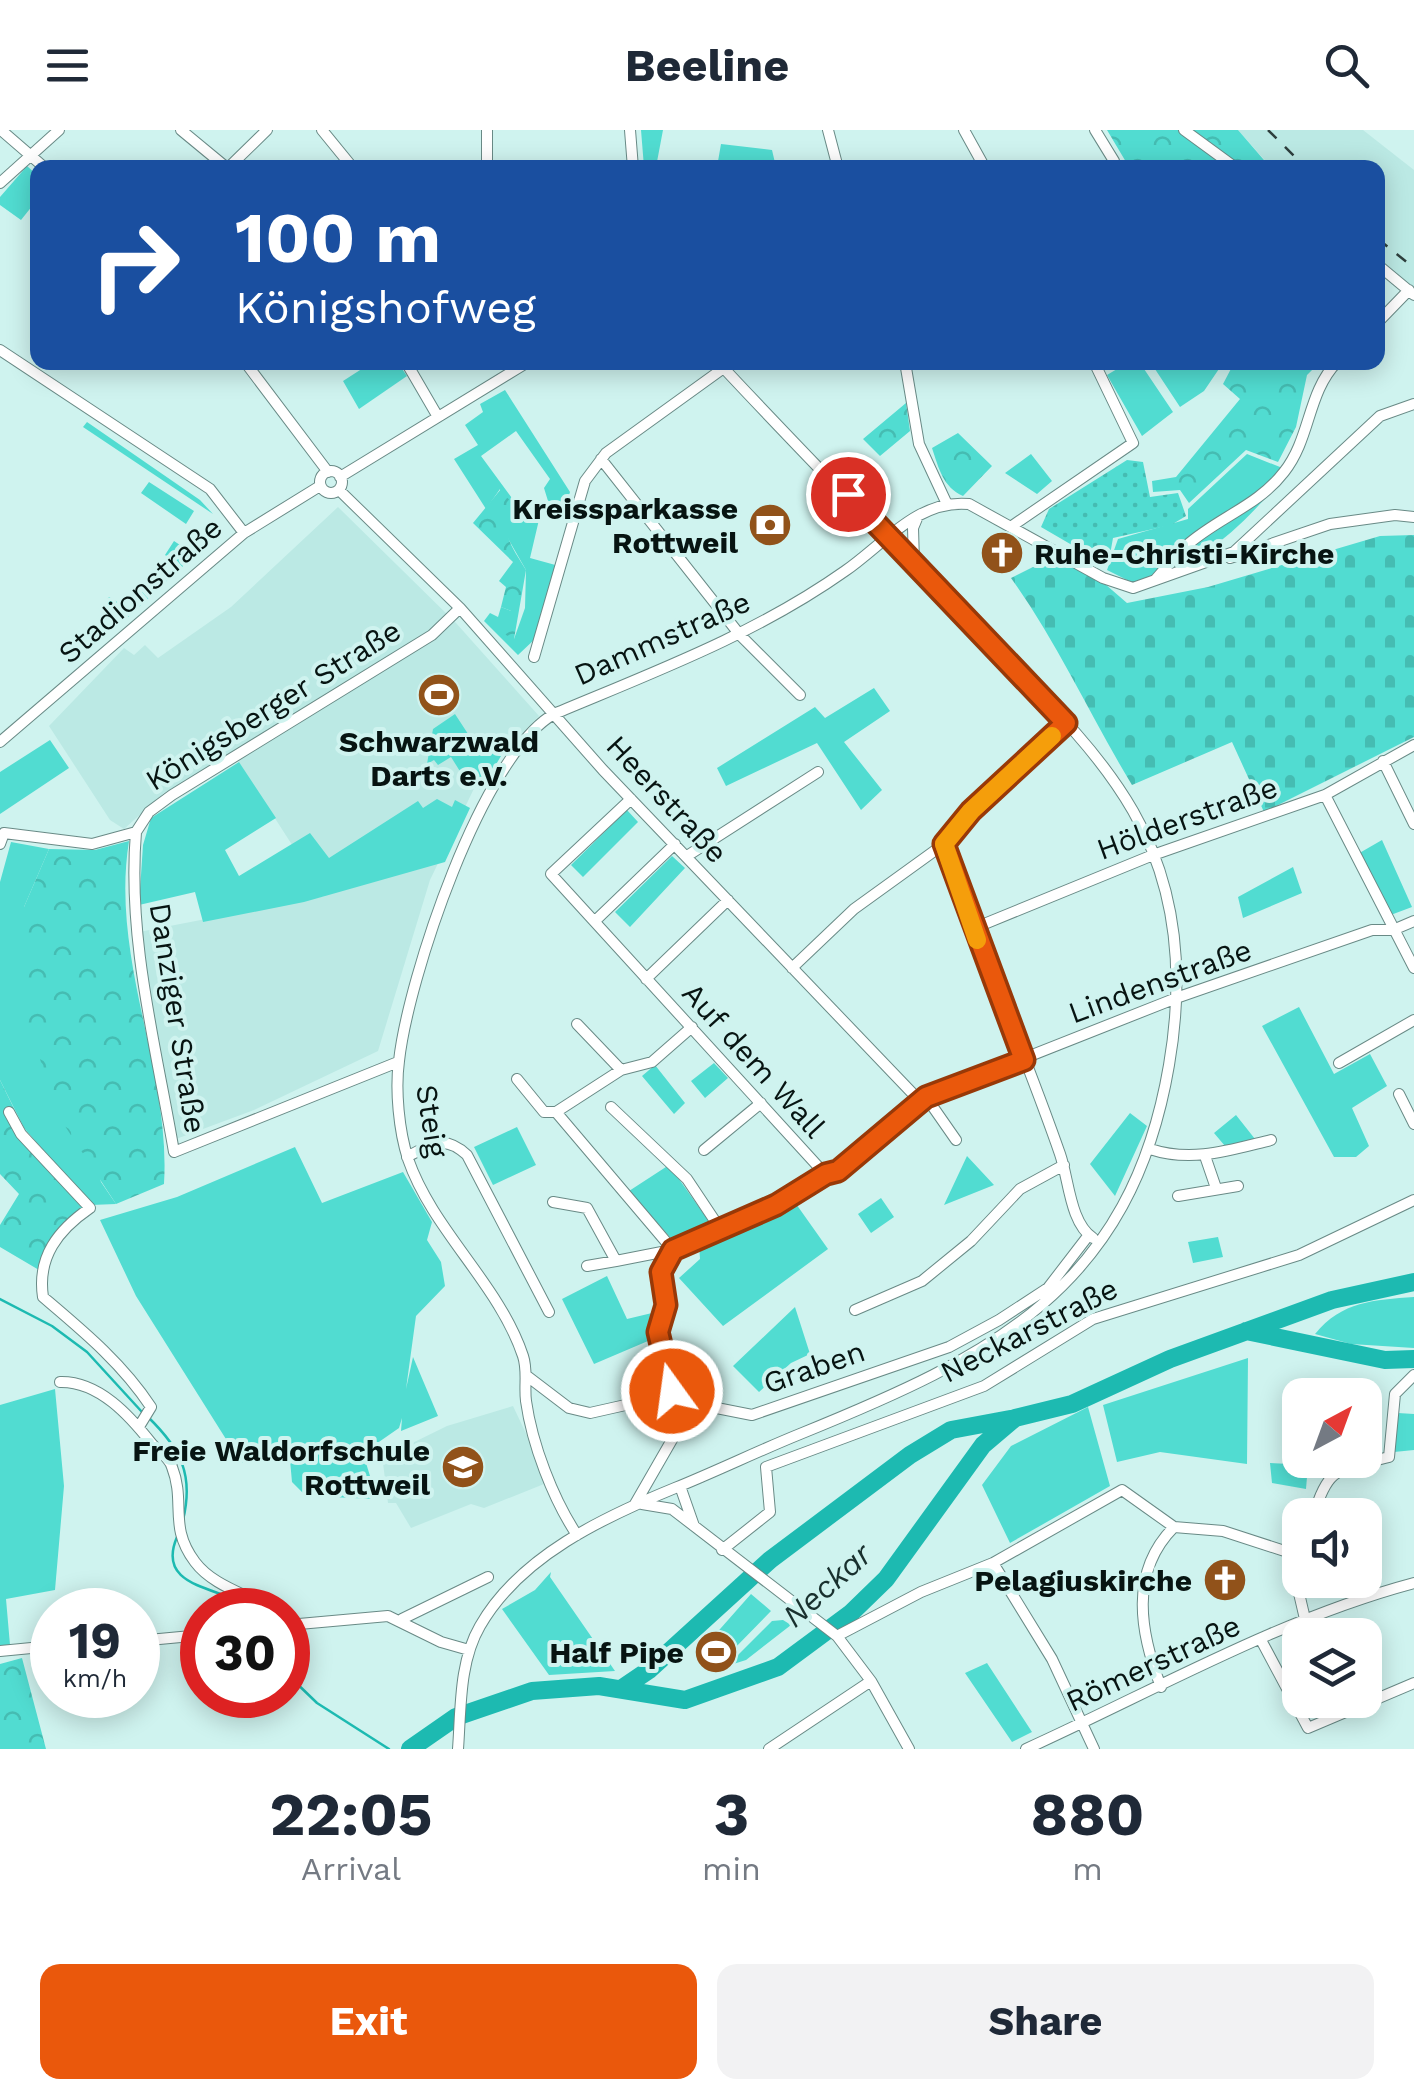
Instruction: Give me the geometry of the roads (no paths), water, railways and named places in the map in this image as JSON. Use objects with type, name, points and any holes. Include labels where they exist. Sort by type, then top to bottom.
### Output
[{"type":"street","points":[[0,130],[36,160]]},
{"type":"street","points":[[0,183],[60,130]]},
{"type":"street","points":[[180,130],[217,160]]},
{"type":"street","points":[[236,160],[268,130]]},
{"type":"street","points":[[322,130],[346,160]]},
{"type":"street","points":[[487,130],[487,160]]},
{"type":"street","points":[[630,130],[632,160]]},
{"type":"street","points":[[828,130],[836,160]]},
{"type":"street","points":[[964,130],[978,160]]},
{"type":"street","points":[[1095,130],[1113,160]]},
{"type":"street","points":[[1184,130],[1225,160]]},
{"type":"street","points":[[1385,271],[1412,292],[1385,316]]},
{"type":"street","points":[[0,350],[210,490],[244,533]]},
{"type":"street","points":[[36,374],[40,370]]},
{"type":"street","points":[[251,370],[328,472],[340,477]]},
{"type":"street","points":[[411,370],[438,417]]},
{"type":"street","points":[[340,477],[515,370]]},
{"type":"street","points":[[534,658],[582,488],[601,460],[718,370]]},
{"type":"street","points":[[458,1749],[469,1650],[498,1599],[527,1571],[578,1535],[635,1504],[899,1394],[1010,1332],[1044,1306],[1094,1239],[1150,1149],[1164,1093],[1179,997],[1174,934],[1153,855],[1121,792],[1066,723],[730,370]]},
{"type":"street","points":[[906,370],[919,444],[946,502]]},
{"type":"street","points":[[1012,526],[1134,442],[1098,370]]},
{"type":"street","points":[[1152,583],[1188,544],[1245,510],[1284,473],[1303,442],[1320,380],[1329,370]]},
{"type":"street","points":[[1224,558],[1380,416],[1414,404]]},
{"type":"street","points":[[601,460],[740,635],[800,695]]},
{"type":"street","points":[[328,472],[322,476],[320,486],[327,493],[340,490],[340,477]]},
{"type":"street","name":"Stadionstraße","points":[[0,742],[244,533],[320,486]]},
{"type":"street","name":"Heerstraße","points":[[340,490],[460,608],[631,798],[792,968],[916,1096],[926,1097],[956,1140]]},
{"type":"street","points":[[914,564],[913,528],[920,511],[946,502],[969,504],[1103,578],[1132,588],[1330,524],[1395,515],[1414,517]]},
{"type":"street","name":"Dammstraße","points":[[554,714],[740,635],[840,575],[890,539],[920,511]]},
{"type":"street","name":"Königsberger Straße","points":[[0,844],[4,833],[92,844],[136,832],[148,812],[172,795],[404,654],[432,635],[460,608]]},
{"type":"street","name":"Steig","points":[[554,714],[538,723],[515,750],[476,820],[428,946],[398,1062],[407,1157],[421,1188],[477,1272],[522,1354],[532,1430],[578,1535]]},
{"type":"street","points":[[792,968],[854,909],[944,844],[971,811],[1066,723]]},
{"type":"street","name":"Hölderstraße","points":[[972,929],[1153,855],[1325,795],[1414,745]]},
{"type":"street","points":[[1383,761],[1414,824]]},
{"type":"street","points":[[687,856],[818,772]]},
{"type":"street","points":[[1325,795],[1414,968]]},
{"type":"street","name":"Auf dem Wall","points":[[631,798],[551,874],[826,1174]]},
{"type":"street","name":"Danziger Straße","points":[[136,832],[132,884],[135,931],[174,1152],[398,1062]]},
{"type":"street","points":[[596,920],[675,844]]},
{"type":"street","points":[[944,844],[972,929],[1064,1165],[1080,1226],[1094,1239]]},
{"type":"street","name":"Auf dem Wall","points":[[646,979],[728,900]]},
{"type":"street","name":"Lindenstraße","points":[[587,1266],[673,1250],[776,1205],[826,1174],[838,1171],[926,1097],[1179,997],[1372,930],[1393,930],[1414,920]]},
{"type":"street","points":[[1338,1062],[1414,1020]]},
{"type":"street","points":[[577,1024],[621,1070]]},
{"type":"street","points":[[517,1078],[531,1102],[544,1112],[556,1112],[621,1070],[652,1062],[692,1027]]},
{"type":"street","points":[[1400,1094],[1414,1124]]},
{"type":"street","points":[[704,1150],[761,1103]]},
{"type":"street","points":[[611,1107],[687,1179],[722,1230]]},
{"type":"street","points":[[10,1112],[22,1134],[90,1208],[62,1228],[48,1253],[40,1277],[43,1297],[120,1365],[151,1407],[144,1418]]},
{"type":"street","points":[[556,1112],[673,1250],[661,1272],[666,1305],[658,1332],[672,1391],[683,1404],[677,1431],[635,1504]]},
{"type":"street","points":[[1150,1149],[1170,1156],[1206,1156],[1271,1140]]},
{"type":"street","points":[[407,1157],[436,1141],[453,1144],[467,1155],[550,1312]]},
{"type":"street","points":[[1206,1156],[1216,1188]]},
{"type":"street","points":[[855,1310],[922,1281],[971,1241],[1020,1189],[1064,1165]]},
{"type":"street","points":[[1178,1196],[1238,1186]]},
{"type":"street","name":"Neckarstraße","points":[[722,1550],[770,1512],[766,1467],[984,1386],[1093,1319],[1300,1255],[1414,1200]]},
{"type":"street","points":[[553,1202],[587,1208],[616,1261]]},
{"type":"street","name":"Graben","points":[[527,1376],[569,1408],[590,1413],[661,1397],[752,1415],[950,1347],[1032,1301],[1094,1239]]},
{"type":"street","points":[[1318,1498],[1330,1474],[1389,1457],[1395,1394],[1414,1376]]},
{"type":"street","points":[[60,1382],[86,1385],[144,1418],[171,1462],[178,1488],[180,1537],[213,1580],[229,1588]]},
{"type":"street","points":[[680,1486],[694,1527]]},
{"type":"street","points":[[837,1636],[921,1592],[993,1563],[1122,1490],[1174,1527],[1224,1532],[1282,1550]]},
{"type":"street","points":[[635,1504],[672,1508],[837,1636],[872,1681],[909,1749]]},
{"type":"street","points":[[1161,1687],[1150,1660],[1142,1608],[1148,1561],[1174,1527]]},
{"type":"street","points":[[993,1563],[1052,1659],[1094,1749]]},
{"type":"street","points":[[402,1619],[488,1577]]},
{"type":"street","name":"Römerstraße","points":[[1307,1618],[1356,1598],[1414,1582]]},
{"type":"street","points":[[310,1622],[361,1617],[402,1619],[441,1642],[469,1650]]},
{"type":"street","name":"Römerstraße","points":[[1026,1749],[1282,1630]]},
{"type":"street","points":[[1261,1640],[1308,1728],[1414,1683]]},
{"type":"street","points":[[0,1651],[30,1648]]},
{"type":"street","points":[[769,1749],[872,1681]]},
{"type":"waterway","name":"Neckar","points":[[410,1749],[456,1717],[532,1691],[599,1686],[685,1700],[778,1667],[851,1613],[886,1579],[983,1445],[1015,1418],[1072,1404],[1170,1359],[1332,1300],[1414,1282]]},
{"type":"waterway","points":[[0,1299],[52,1326],[87,1352],[142,1412]]},
{"type":"waterway","name":"Neckar","points":[[1246,1331],[1385,1360],[1414,1359]]},
{"type":"waterway","points":[[148,1417],[169,1440],[182,1464],[187,1489],[183,1520]]},
{"type":"waterway","name":"Neckar","points":[[621,1689],[649,1670],[770,1560],[910,1455],[951,1430],[1010,1419]]},
{"type":"waterway","points":[[177,1537],[175,1568],[184,1578],[204,1588]]},
{"type":"waterway","points":[[310,1696],[389,1749]]},
{"type":"railway","points":[[1268,130],[1298,160]]},
{"type":"railway","points":[[1385,245],[1414,268]]},
{"type":"place","name":"Kreissparkasse Rottweil","points":[[770,525]]},
{"type":"place","name":"Ruhe-Christi-Kirche","points":[[1002,553]]},
{"type":"place","name":"Schwarzwald Darts e.V.","points":[[439,695]]},
{"type":"place","name":"Freie Waldorfschule Rottweil","points":[[463,1467]]},
{"type":"place","name":"Pelagiuskirche","points":[[1225,1580]]},
{"type":"place","name":"Half Pipe","points":[[716,1652]]}]
